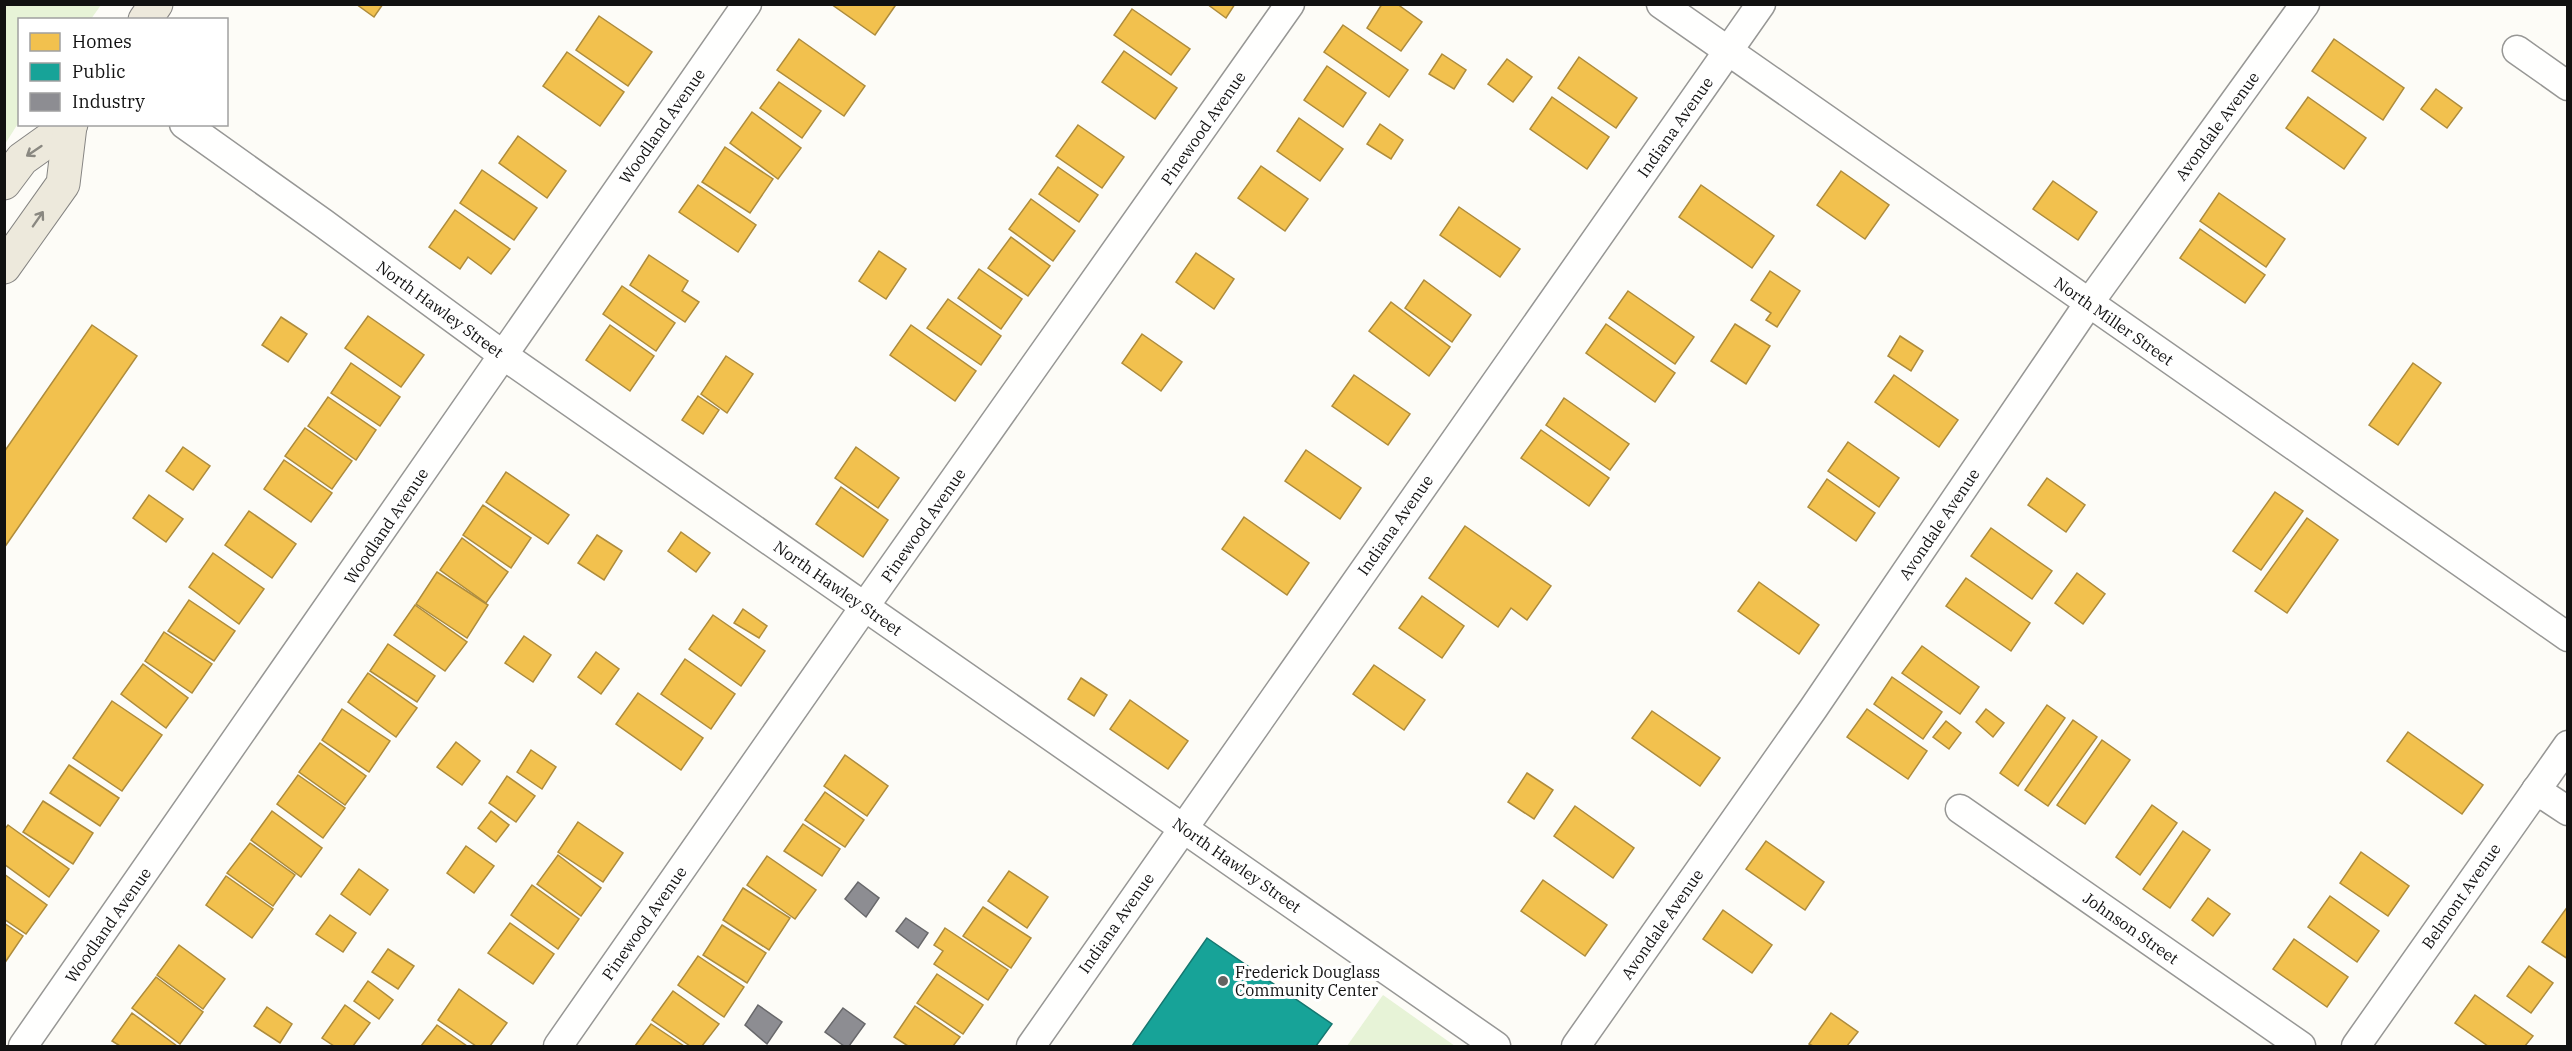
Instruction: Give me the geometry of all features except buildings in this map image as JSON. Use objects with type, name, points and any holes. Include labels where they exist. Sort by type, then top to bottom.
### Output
[{"type":"main road","points":[[147,18],[156,4]]},
{"type":"main road","points":[[4,183],[21,159],[69,126]]},
{"type":"main road","points":[[4,267],[63,184],[70,126]]},
{"type":"street","name":"Woodland Avenue","points":[[23,1047],[747,4]]},
{"type":"street","name":"Pinewood Avenue","points":[[558,1047],[865,606],[1290,4]]},
{"type":"street","name":"North Miller Street","points":[[1661,4],[2568,637]]},
{"type":"street","name":"Indiana Avenue","points":[[1031,1047],[1761,4]]},
{"type":"street","name":"Avondale Avenue","points":[[1576,1047],[1813,710],[2089,303],[2305,4]]},
{"type":"street","points":[[2517,50],[2568,86]]},
{"type":"street","name":"North Hawley Street","points":[[187,126],[503,355],[1496,1047]]},
{"type":"street","name":"Belmont Avenue","points":[[2356,1047],[2568,745]]},
{"type":"street","points":[[2536,790],[2568,811]]},
{"type":"street","name":"Johnson Street","points":[[1960,809],[2301,1047]]},
{"type":"green space","points":[[5,4],[101,5],[92,18],[18,18],[18,124],[5,144]]},
{"type":"green space","points":[[1383,995],[1455,1046],[1347,1046]]},
{"type":"place","name":"Frederick Douglass Community Center","points":[[1223,981]]}]
